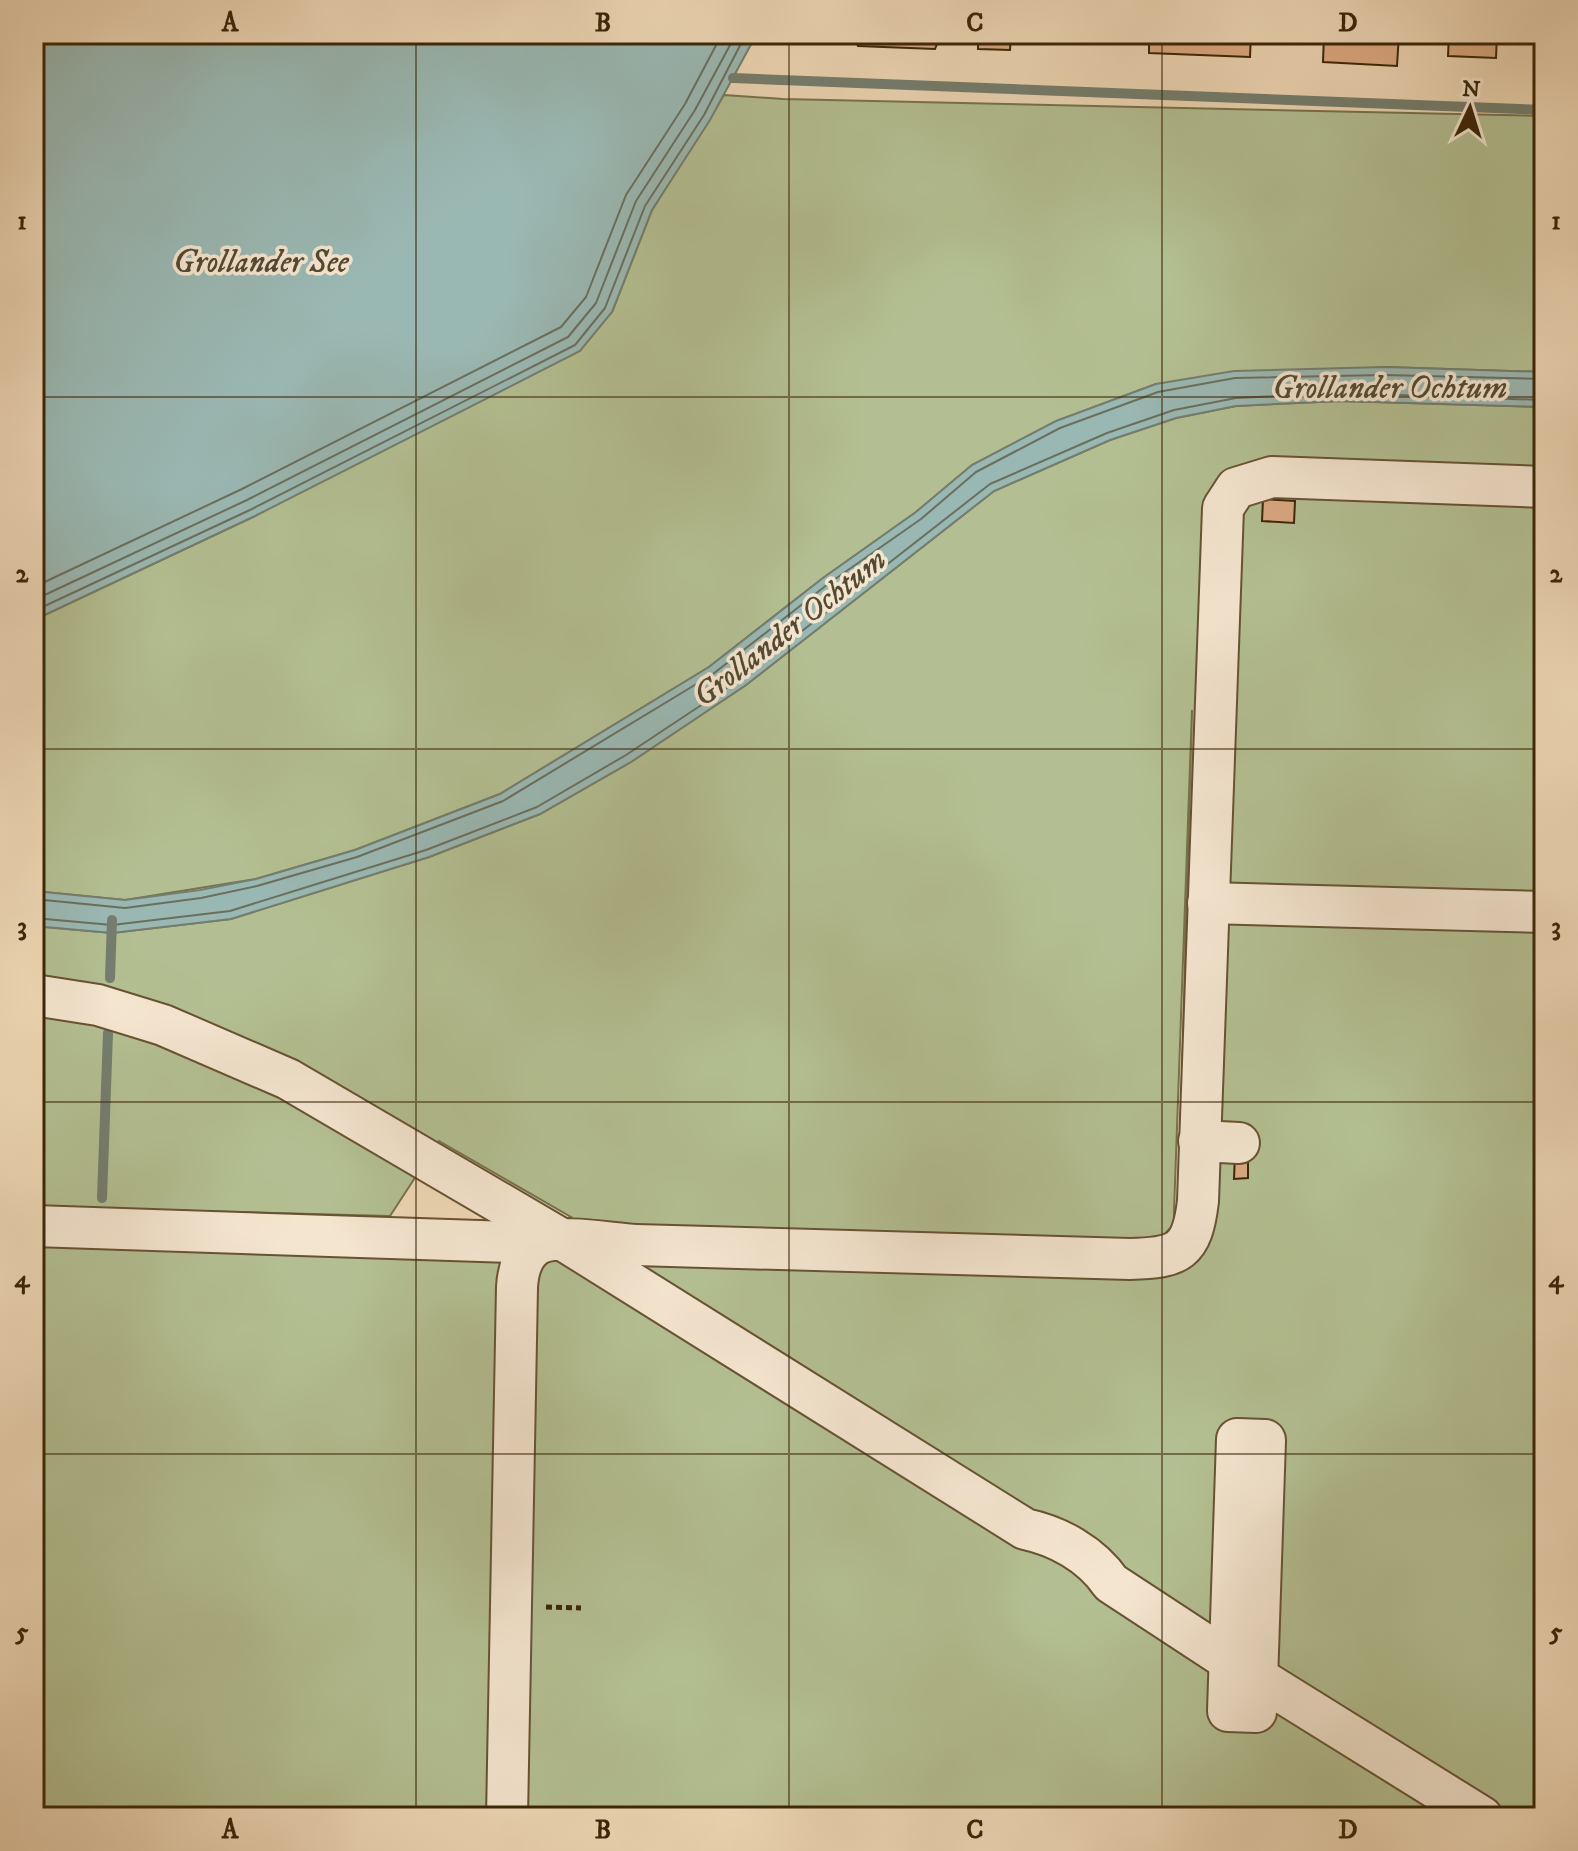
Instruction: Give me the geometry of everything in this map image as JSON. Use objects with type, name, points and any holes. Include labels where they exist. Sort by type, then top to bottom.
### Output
[{"type":"lane","points":[[34,1226],[1160,1258],[1177,1253],[1189,1241],[1195,1225],[1223,508],[1236,488],[1272,477],[1544,487]]},
{"type":"lane","points":[[1208,903],[1544,912]]},
{"type":"lane","points":[[34,995],[98,1005],[163,1025],[288,1079],[1025,1529],[1050,1534],[1099,1566],[1111,1583],[1482,1817]]},
{"type":"lane","points":[[1199,1141],[1239,1143]]},
{"type":"lane","points":[[507,1817],[517,1287],[519,1269],[528,1253],[552,1242]]},
{"type":"green space","points":[[724,95],[783,99],[1544,116],[1544,372],[1385,367],[1156,384],[1057,421],[972,465],[916,512],[823,578],[709,667],[500,794],[355,850],[256,879],[125,900],[34,891],[34,620],[255,516],[612,312],[652,210]]},
{"type":"green space","points":[[1340,401],[1544,407],[1544,1817],[34,1817],[34,1235],[474,1251],[571,1217],[439,1141],[390,1216],[34,1207],[34,926],[112,933],[231,919],[429,857],[540,814],[631,762],[746,685],[994,491],[1110,440],[1176,418],[1236,406]],"holes":[[[1192,710],[1178,1221],[1170,1233],[1158,1241],[1174,1224]]]},
{"type":"water","name":"Grollander See","points":[[34,34],[753,34],[755,37],[710,120],[652,210],[612,312],[580,351],[255,516],[34,620]]},
{"type":"water","name":"Grollander Ochtum","points":[[1385,367],[1544,372],[1544,407],[1340,401],[1236,406],[1176,418],[1110,440],[994,491],[746,685],[631,762],[540,814],[429,857],[231,919],[112,933],[34,926],[34,891],[125,900],[256,879],[355,850],[500,794],[709,667],[823,578],[916,512],[972,465],[1056,421],[1156,384],[1234,371]]},
{"type":"building","points":[[853,34],[941,34],[935,49],[858,46]]},
{"type":"building","points":[[978,34],[1011,34],[1010,50],[978,49]]},
{"type":"building","points":[[1024,34],[1096,34],[1096,41],[1024,38]]},
{"type":"building","points":[[1149,34],[1251,34],[1250,57],[1149,53]]},
{"type":"building","points":[[1324,34],[1399,34],[1397,66],[1323,62]]},
{"type":"building","points":[[1449,34],[1497,34],[1496,58],[1448,56]]},
{"type":"building","points":[[1263,499],[1295,501],[1294,523],[1262,521]]},
{"type":"building","points":[[1235,1154],[1248,1155],[1248,1178],[1234,1179]]},
{"type":"waterway","points":[[733,78],[1544,110]]},
{"type":"waterway","points":[[110,978],[112,920]]},
{"type":"waterway","points":[[102,1198],[108,1033]]}]
